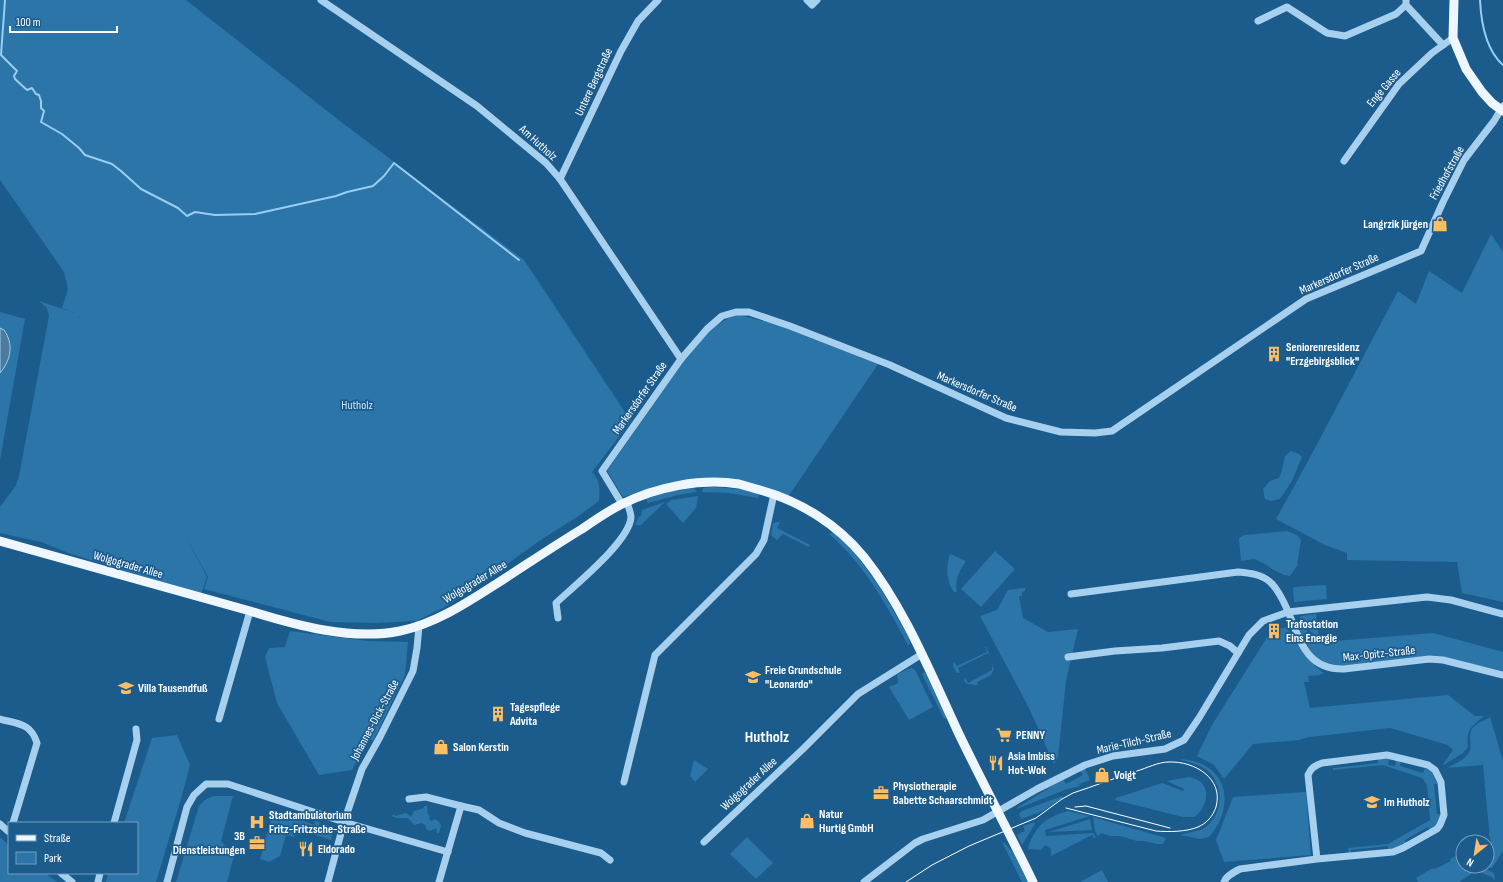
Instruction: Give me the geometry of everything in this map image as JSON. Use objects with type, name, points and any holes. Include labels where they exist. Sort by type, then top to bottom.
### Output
[{"type":"main road","points":[[1454,0],[1453,38],[1466,69],[1482,92],[1492,103],[1502,108]]},
{"type":"main road","name":"Wolgograder Allee","points":[[0,541],[250,610],[289,623],[330,631],[353,633],[398,632],[419,626],[461,607],[566,538],[624,503],[664,488],[704,482],[739,484],[774,494],[791,500],[817,514],[847,539],[884,583],[922,654],[963,742],[1034,882]]},
{"type":"street","name":"Am Hutholz","points":[[322,0],[477,106],[546,163],[560,179],[681,359]]},
{"type":"street","name":"Untere Bergstraße","points":[[560,179],[621,51],[638,21],[658,0]]},
{"type":"street","points":[[807,0],[812,5],[817,0]]},
{"type":"street","points":[[1258,21],[1287,7],[1327,33],[1345,36],[1396,14],[1406,2],[1443,45]]},
{"type":"street","name":"Enge Gasse","points":[[1344,161],[1399,84],[1453,38]]},
{"type":"street","name":"Friedhofstraße","points":[[1421,251],[1464,160],[1494,121],[1502,108]]},
{"type":"street","name":"Markersdorfer Straße","points":[[624,503],[602,471],[681,359],[707,329],[722,316],[730,312],[749,312],[790,326],[890,365],[1006,418],[1061,432],[1095,433],[1112,431],[1306,299],[1421,251]]},
{"type":"street","points":[[624,782],[655,655],[756,554],[764,540],[774,494]]},
{"type":"street","points":[[558,618],[556,603],[607,554],[626,532],[631,517],[624,503]]},
{"type":"street","points":[[1071,594],[1238,572],[1251,573],[1270,582],[1276,589],[1288,612]]},
{"type":"street","name":"Marie-Tilch-Straße","points":[[864,882],[915,843],[923,839],[983,820],[1037,789],[1085,765],[1113,756],[1165,749],[1184,740],[1249,635],[1263,621],[1288,612],[1427,597],[1451,600],[1503,614]]},
{"type":"street","points":[[219,719],[250,610]]},
{"type":"street","name":"Max-Opitz-Straße","points":[[1288,612],[1303,648],[1313,660],[1322,666],[1334,670],[1429,659],[1442,660],[1503,675]]},
{"type":"street","name":"Johannes-Dick-Straße","points":[[328,882],[344,822],[362,769],[413,671],[419,626]]},
{"type":"street","points":[[1068,657],[1219,641],[1230,646],[1238,653]]},
{"type":"street","name":"Wolgograder Allee","points":[[704,842],[803,749],[858,694],[922,654]]},
{"type":"street","points":[[0,719],[27,727],[34,734],[37,743],[13,822]]},
{"type":"street","points":[[114,822],[137,740],[136,729]]},
{"type":"street","points":[[1224,882],[1224,880],[1232,873],[1240,869],[1317,859],[1392,852],[1403,848],[1437,829],[1444,815],[1441,782],[1435,770],[1421,763],[1387,755],[1322,763],[1315,766],[1310,770],[1308,776],[1317,859]]},
{"type":"street","points":[[167,882],[187,807],[194,795],[206,784],[228,784],[344,822],[448,852]]},
{"type":"street","points":[[410,799],[426,798],[479,810],[499,823],[526,833],[601,853],[610,860]]},
{"type":"street","points":[[439,882],[461,806]]},
{"type":"street","points":[[0,824],[8,831]]},
{"type":"street","points":[[61,874],[72,882]]},
{"type":"green space","name":"Hutholz","points":[[0,0],[186,0],[340,121],[524,260],[631,421],[592,472],[599,485],[599,501],[542,539],[470,591],[443,608],[416,621],[376,623],[330,622],[204,589],[208,577],[185,536],[207,577],[201,594],[71,554],[41,542],[0,533],[0,507],[16,485],[19,476],[49,316],[47,308],[39,301],[75,313],[62,308],[68,289],[64,272],[0,180]]},
{"type":"green space","points":[[1491,234],[1503,252],[1503,602],[1462,593],[1457,562],[1347,560],[1347,553],[1325,545],[1276,519],[1398,291],[1416,304],[1429,271],[1462,293]]},
{"type":"green space","points":[[0,312],[25,319],[0,460]]},
{"type":"green space","points":[[736,314],[789,328],[878,364],[788,497],[733,479],[642,491],[623,497],[607,471],[690,351],[711,330]]},
{"type":"green space","points":[[1291,451],[1302,457],[1292,481],[1280,499],[1271,501],[1265,499],[1263,489],[1270,481],[1279,478],[1285,456]]},
{"type":"green space","points":[[713,487],[739,489],[759,493],[758,498],[729,493],[702,492],[703,488]]},
{"type":"green space","points":[[694,488],[697,492],[678,495],[648,503],[646,499],[667,492]]},
{"type":"green space","points":[[698,496],[696,508],[683,523],[666,504],[671,500]]},
{"type":"green space","points":[[665,502],[641,525],[635,525],[639,516],[641,516],[642,510]]},
{"type":"green space","points":[[780,522],[777,528],[810,545],[809,547],[783,534],[777,540],[771,535],[773,523]]},
{"type":"green space","points":[[1287,531],[1297,535],[1301,540],[1297,566],[1290,576],[1284,575],[1254,559],[1241,561],[1239,538],[1244,535]]},
{"type":"green space","points":[[834,532],[862,562],[885,595],[905,631],[910,644],[908,645],[883,600],[864,571],[829,534]]},
{"type":"green space","points":[[995,551],[1015,569],[981,607],[961,589]]},
{"type":"green space","points":[[950,554],[966,561],[957,579],[957,592],[954,592],[951,588],[948,578],[947,568]]},
{"type":"green space","points":[[1326,585],[1327,599],[1294,602],[1293,587]]},
{"type":"green space","points":[[1025,588],[1025,591],[1022,592],[1022,596],[1019,596],[1023,618],[1048,632],[1078,629],[1066,681],[1058,757],[1054,764],[1029,708],[980,616],[997,610],[1008,590]]},
{"type":"green space","points":[[1316,614],[1319,638],[1298,622],[1301,616]]},
{"type":"green space","points":[[1297,624],[1323,642],[1433,633],[1503,652],[1503,671],[1437,656],[1414,657],[1345,667],[1330,665],[1319,661],[1311,653]]},
{"type":"green space","points":[[1286,627],[1316,667],[1324,673],[1320,675],[1308,676],[1309,682],[1304,682],[1310,708],[1448,695],[1475,716],[1484,716],[1470,729],[1468,736],[1468,747],[1463,753],[1444,765],[1443,764],[1453,750],[1448,745],[1390,728],[1309,737],[1299,740],[1253,744],[1224,779],[1214,765],[1197,756],[1212,725],[1271,631]]},
{"type":"green space","points":[[290,631],[368,641],[408,642],[405,675],[373,741],[368,738],[352,770],[319,775],[277,703],[265,657],[269,648],[285,647]]},
{"type":"green space","points":[[985,647],[991,657],[988,653],[958,668],[960,673],[957,673],[953,666],[954,662],[957,666],[987,652]]},
{"type":"green space","points":[[992,665],[994,669],[991,675],[977,682],[978,685],[967,684],[964,681],[965,678],[968,683],[992,670]]},
{"type":"green space","points":[[911,668],[915,670],[933,707],[909,720],[889,687],[898,683],[897,674]]},
{"type":"green space","points":[[925,672],[947,718],[944,719],[922,674]]},
{"type":"green space","points":[[1490,717],[1503,761],[1503,851],[1495,863],[1495,834],[1489,834],[1483,765],[1447,768],[1459,762],[1470,751],[1470,735],[1472,729]]},
{"type":"green space","points":[[177,735],[190,765],[156,882],[106,882],[108,874],[138,874],[138,822],[124,822],[152,738]]},
{"type":"green space","points":[[1181,759],[1202,764],[1212,771],[1219,779],[1223,788],[1225,798],[1224,808],[1216,828],[1209,837],[1200,839],[1180,835],[1200,830],[1212,822],[1216,815],[1220,800],[1217,785],[1209,772],[1199,766]]},
{"type":"green space","points":[[1378,759],[1389,759],[1388,765],[1395,766],[1396,760],[1401,761],[1400,766],[1423,773],[1425,768],[1432,772],[1438,784],[1434,784],[1437,814],[1442,814],[1441,820],[1431,831],[1428,827],[1405,840],[1407,844],[1388,850],[1388,846],[1351,850],[1351,854],[1349,854],[1348,848],[1388,844],[1430,820],[1427,785],[1422,778],[1383,765],[1333,770],[1333,768],[1378,763]]},
{"type":"green space","points":[[694,760],[708,769],[695,782],[690,776]]},
{"type":"green space","points":[[1085,768],[1090,780],[1079,784],[1080,786],[1067,789],[1017,809],[1063,779],[1066,784],[1083,775],[1080,770]]},
{"type":"green space","points":[[1189,777],[1197,779],[1202,783],[1206,794],[1206,800],[1200,812],[1195,817],[1183,817],[1115,800],[1116,798],[1162,783],[1183,791],[1184,789],[1167,781]]},
{"type":"green space","points":[[1306,792],[1311,855],[1224,862],[1216,840],[1233,797]]},
{"type":"green space","points":[[214,796],[233,796],[221,841],[234,856],[227,882],[176,882],[199,806],[206,799]]},
{"type":"green space","points":[[1062,796],[1063,798],[1043,811],[1021,819],[1019,814],[1022,811]]},
{"type":"green space","points":[[424,806],[427,806],[428,815],[430,816],[429,818],[431,821],[435,819],[440,823],[441,826],[439,833],[437,833],[436,828],[430,831],[426,829],[426,826],[422,823],[414,825],[408,818],[396,818],[392,816],[394,814],[395,816],[406,813],[411,817],[414,811],[424,808]]},
{"type":"green space","points":[[274,810],[314,825],[315,821],[320,822],[319,826],[323,827],[324,823],[331,827],[331,840],[297,829],[294,837],[286,835],[280,856],[269,862],[260,859]]},
{"type":"green space","points":[[1068,811],[1090,816],[1045,830],[1046,836],[1093,833],[1096,838],[1092,835],[1051,856],[1051,849],[1045,845],[1041,850],[1028,848],[1034,834],[1042,824],[1053,816]]},
{"type":"green space","points":[[1093,817],[1166,838],[1163,844],[1157,844],[1137,841],[1120,836],[1110,836],[1101,833],[1098,836],[1095,831]]},
{"type":"green space","points":[[1090,819],[1092,830],[1049,832]]},
{"type":"green space","points":[[1034,822],[1035,824],[1022,845],[1017,835],[1025,831],[1023,826]]},
{"type":"green space","points":[[0,837],[8,844],[8,874],[46,874],[57,882],[0,882]]},
{"type":"green space","points":[[747,837],[773,863],[756,879],[730,854]]},
{"type":"green space","points":[[1004,842],[1014,854],[1028,882],[1022,882],[1003,844]]},
{"type":"green space","points":[[1455,856],[1455,874],[1471,874],[1459,882],[1418,882],[1416,878],[1433,868],[1435,869],[1451,861],[1450,859]]},
{"type":"green space","points":[[1102,870],[1108,882],[1080,882]]},
{"type":"green space","points":[[1484,874],[1494,874],[1495,881],[1492,877]]},
{"type":"shaded area","points":[[0,328],[4,330],[7,335],[10,352],[7,363],[0,373]]},
{"type":"waterway","points":[[5,0],[1,55],[17,71],[14,76],[15,79],[27,90],[32,88],[36,94],[39,95],[41,108],[44,111],[41,122],[62,134],[85,155],[112,164],[141,189],[178,208],[187,216],[195,212],[215,215],[255,214],[336,196],[373,186],[384,176],[394,163],[519,260]]},
{"type":"waterway","points":[[1480,0],[1483,26],[1486,35],[1492,51],[1503,65]]},
{"type":"tram line","points":[[906,882],[932,865],[969,846],[1036,818],[1073,793],[1157,764],[1165,762],[1179,762],[1197,768],[1205,773],[1211,780],[1216,788],[1217,797],[1215,810],[1207,821],[1193,829],[1166,832],[1156,831],[1066,808]]},
{"type":"tram line","points":[[1075,807],[1086,806],[1170,828]]},
{"type":"place","name":"Langrzik Jürgen","points":[[1440,224]]},
{"type":"place","name":"Seniorenresidenz \"Erzgebirgsblick\"","points":[[1274,354]]},
{"type":"place","name":"Trafostation Eins Energie","points":[[1274,631]]},
{"type":"place","name":"Freie Grundschule \"Leonardo\"","points":[[753,677]]},
{"type":"place","name":"Villa Tausendfuß","points":[[126,688]]},
{"type":"place","name":"Tagespflege Advita","points":[[498,714]]},
{"type":"place","name":"PENNY","points":[[1004,735]]},
{"type":"place","name":"Salon Kerstin","points":[[441,747]]},
{"type":"place","name":"Asia Imbiss Hot-Wok","points":[[996,763]]},
{"type":"place","name":"Voigt","points":[[1102,775]]},
{"type":"place","name":"Physiotherapie Babette Schaarschmidt","points":[[881,793]]},
{"type":"place","name":"Im Hutholz","points":[[1372,802]]},
{"type":"place","name":"Natur Hurtig GmbH","points":[[807,821]]},
{"type":"place","name":"Stadtambulatorium Fritz-Fritzsche-Straße","points":[[257,822]]},
{"type":"place","name":"3B Dienstleistungen","points":[[257,843]]},
{"type":"place","name":"Eldorado","points":[[306,849]]},
{"type":"district","name":"Hutholz","points":[[767,737]]}]
